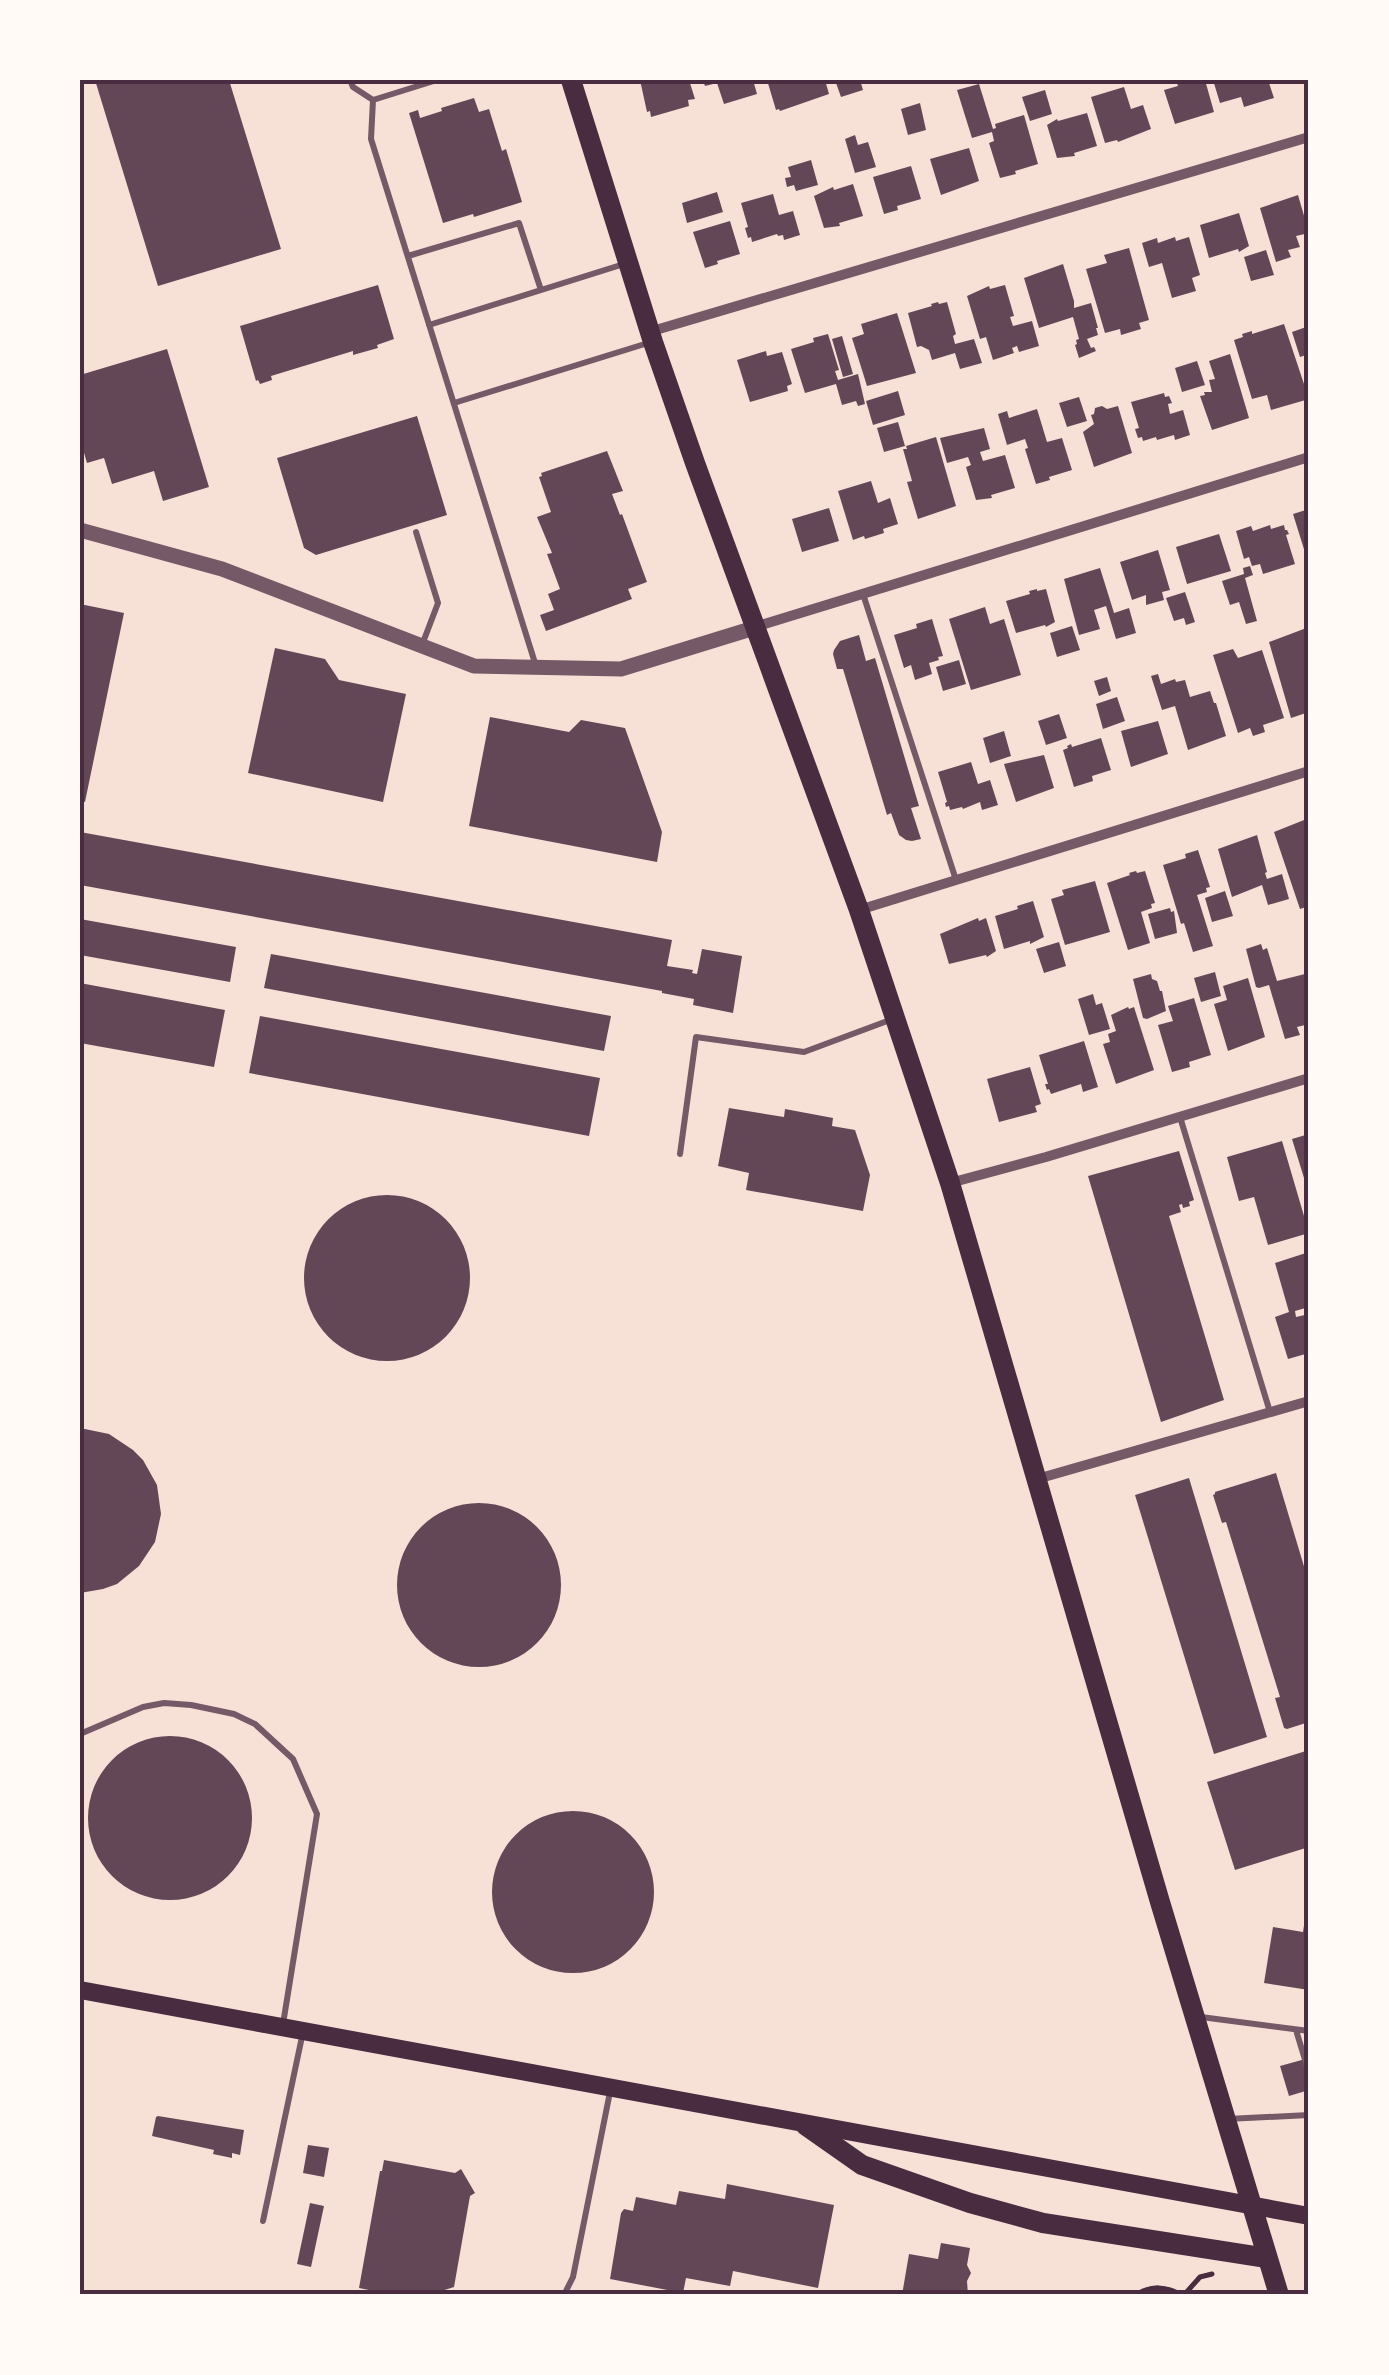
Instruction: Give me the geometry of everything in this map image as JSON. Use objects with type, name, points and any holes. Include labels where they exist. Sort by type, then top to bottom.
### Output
[{"type":"main road","points":[[571,80],[651,337],[859,910],[950,1183],[1279,2295]]},
{"type":"main road","points":[[80,1990],[1309,2216]]},
{"type":"main road","points":[[806,2125],[862,2165],[970,2203],[1043,2223],[1267,2258]]},
{"type":"street","points":[[651,337],[1309,138]]},
{"type":"street","points":[[80,530],[222,569],[474,666],[620,669],[1309,458]]},
{"type":"street","points":[[859,910],[1309,771]]},
{"type":"street","points":[[950,1183],[1309,1078]]},
{"type":"street","points":[[1037,1479],[1309,1401]]},
{"type":"lane","points":[[350,80],[353,88],[374,100],[437,80]]},
{"type":"lane","points":[[374,100],[371,139],[537,668]]},
{"type":"lane","points":[[408,256],[519,223],[541,290]]},
{"type":"lane","points":[[429,326],[628,263]]},
{"type":"lane","points":[[454,404],[651,337]]},
{"type":"lane","points":[[416,532],[438,603],[421,646]]},
{"type":"lane","points":[[864,594],[956,880]]},
{"type":"lane","points":[[680,1154],[696,1037],[804,1052],[895,1018]]},
{"type":"lane","points":[[1180,1117],[1270,1412]]},
{"type":"lane","points":[[80,1734],[143,1706],[190,1705],[234,1714],[256,1724],[293,1759],[317,1814],[282,2028]]},
{"type":"lane","points":[[1195,2016],[1309,2032]]},
{"type":"lane","points":[[1296,2030],[1309,2073]]},
{"type":"lane","points":[[263,2221],[304,2031]]},
{"type":"lane","points":[[564,2295],[574,2277],[611,2088]]},
{"type":"lane","points":[[1226,2119],[1309,2115]]},
{"type":"path","points":[[1135,2295],[1159,2287],[1183,2295],[1200,2277],[1214,2273]]},
{"type":"building","points":[[95,80],[229,80],[281,249],[158,286]]},
{"type":"building","points":[[640,80],[689,80],[695,99],[688,100],[689,106],[651,117]]},
{"type":"building","points":[[703,80],[753,80],[757,94],[724,104],[717,83],[705,86]]},
{"type":"building","points":[[767,80],[825,80],[829,94],[780,111],[776,110]]},
{"type":"building","points":[[835,80],[860,80],[863,90],[841,97]]},
{"type":"building","points":[[1176,80],[1205,80],[1214,112],[1175,124],[1164,90],[1178,86]]},
{"type":"building","points":[[1213,80],[1268,80],[1274,98],[1244,107],[1241,97],[1220,103]]},
{"type":"building","points":[[979,84],[993,129],[995,124],[1024,115],[1038,164],[1000,178],[989,143],[994,141],[992,132],[972,138],[957,90]]},
{"type":"building","points":[[1124,87],[1131,109],[1143,105],[1151,129],[1105,143],[1091,97]]},
{"type":"building","points":[[1045,90],[1052,114],[1030,121],[1022,97]]},
{"type":"building","points":[[474,98],[479,112],[489,109],[522,202],[443,223],[409,113],[418,110],[420,118]]},
{"type":"building","points":[[920,103],[926,130],[908,135],[901,109]]},
{"type":"building","points":[[1087,113],[1097,146],[1074,153],[1075,156],[1057,158],[1047,125]]},
{"type":"building","points":[[855,135],[858,145],[868,142],[876,167],[855,173],[845,139]]},
{"type":"building","points":[[969,148],[979,181],[941,195],[930,159]]},
{"type":"building","points":[[811,160],[818,185],[796,191],[794,185],[787,187],[785,178],[791,177],[788,167]]},
{"type":"building","points":[[911,166],[921,199],[884,214],[873,177]]},
{"type":"building","points":[[853,184],[863,216],[824,228],[814,196],[833,187],[834,190]]},
{"type":"building","points":[[717,192],[723,212],[687,223],[682,203]]},
{"type":"building","points":[[773,194],[779,215],[793,211],[800,235],[784,240],[783,235],[777,234],[752,242],[741,203]]},
{"type":"building","points":[[1298,195],[1309,233],[1296,236],[1300,247],[1288,250],[1291,257],[1276,262],[1260,208]]},
{"type":"building","points":[[1239,213],[1249,246],[1209,258],[1200,225]]},
{"type":"building","points":[[730,221],[740,254],[705,268],[693,232]]},
{"type":"building","points":[[1175,237],[1176,241],[1189,237],[1200,275],[1192,278],[1196,291],[1172,298],[1162,263],[1149,267],[1142,243]]},
{"type":"building","points":[[1129,248],[1149,320],[1139,323],[1141,329],[1121,335],[1120,329],[1105,333],[1086,269],[1107,263],[1104,255]]},
{"type":"building","points":[[1266,250],[1274,275],[1251,281],[1244,257]]},
{"type":"building","points":[[1063,264],[1074,308],[1091,303],[1098,328],[1098,335],[1087,339],[1096,351],[1079,358],[1073,317],[1039,328],[1024,278]]},
{"type":"building","points":[[378,285],[394,339],[377,345],[378,348],[353,355],[353,351],[271,376],[272,380],[260,384],[256,381],[240,326]]},
{"type":"building","points":[[1005,285],[1013,326],[1032,321],[1039,346],[1019,352],[1017,346],[1012,348],[1014,353],[993,360],[986,337],[980,339],[967,296],[989,286],[990,289]]},
{"type":"building","points":[[947,302],[955,344],[974,339],[982,363],[960,369],[955,353],[932,360],[929,350],[917,347],[908,313]]},
{"type":"building","points":[[897,313],[916,373],[867,386],[852,338],[864,334],[861,324]]},
{"type":"building","points":[[1284,324],[1309,399],[1271,410],[1267,395],[1252,399],[1234,340],[1242,334]]},
{"type":"building","points":[[1309,326],[1309,354],[1300,357],[1292,332]]},
{"type":"building","points":[[828,334],[839,370],[835,371],[838,380],[858,374],[865,404],[858,406],[856,401],[842,405],[836,384],[805,393],[791,349]]},
{"type":"building","points":[[842,336],[853,374],[843,377],[832,339]]},
{"type":"building","points":[[167,349],[209,487],[163,501],[154,471],[112,484],[104,458],[87,463],[80,439],[80,375]]},
{"type":"building","points":[[766,351],[767,356],[782,352],[792,384],[787,386],[788,391],[750,402],[737,360]]},
{"type":"building","points":[[1230,354],[1249,418],[1212,430],[1200,396],[1212,392],[1209,380],[1215,379],[1209,361]]},
{"type":"building","points":[[1197,361],[1205,385],[1182,392],[1175,368]]},
{"type":"building","points":[[898,391],[905,415],[873,425],[866,401]]},
{"type":"building","points":[[1164,393],[1172,403],[1168,404],[1170,414],[1183,410],[1190,435],[1175,440],[1174,435],[1143,441],[1135,429],[1139,428],[1131,402]]},
{"type":"building","points":[[1079,397],[1087,421],[1067,427],[1059,403]]},
{"type":"building","points":[[1118,406],[1132,453],[1094,467],[1083,432],[1094,424],[1091,415],[1095,408]]},
{"type":"building","points":[[1037,409],[1047,442],[1062,438],[1072,470],[1036,484],[1025,439],[1007,445],[998,414],[1007,411],[1009,418]]},
{"type":"building","points":[[417,416],[447,515],[316,555],[304,548],[277,458]]},
{"type":"building","points":[[898,422],[905,446],[884,452],[877,428]]},
{"type":"building","points":[[984,428],[990,449],[980,452],[983,461],[1005,455],[1015,488],[976,500],[966,467],[971,465],[968,457],[947,463],[940,438]]},
{"type":"building","points":[[936,437],[956,506],[918,519],[907,482],[912,481],[903,449]]},
{"type":"building","points":[[607,451],[623,491],[612,494],[647,582],[628,589],[632,599],[546,631],[540,615],[554,610],[548,594],[560,589],[547,554],[552,553],[537,517],[551,512],[539,477],[541,473]]},
{"type":"building","points":[[871,481],[878,503],[890,498],[898,524],[883,529],[884,533],[853,540],[838,491]]},
{"type":"building","points":[[829,508],[839,541],[802,552],[792,519]]},
{"type":"building","points":[[1309,509],[1309,562],[1308,562],[1293,514]]},
{"type":"building","points":[[1270,525],[1271,529],[1284,525],[1295,564],[1263,574],[1260,564],[1252,566],[1249,557],[1244,559],[1236,531]]},
{"type":"building","points":[[1219,534],[1231,571],[1187,584],[1176,547]]},
{"type":"building","points":[[1158,550],[1170,590],[1162,592],[1164,600],[1146,605],[1146,595],[1132,600],[1120,562]]},
{"type":"building","points":[[1250,566],[1253,575],[1245,578],[1257,621],[1246,624],[1239,602],[1230,605],[1222,581],[1244,574],[1243,568]]},
{"type":"building","points":[[1100,568],[1114,613],[1129,608],[1136,633],[1116,639],[1106,606],[1094,610],[1100,629],[1079,635],[1064,579]]},
{"type":"building","points":[[1046,589],[1055,622],[1016,633],[1006,601]]},
{"type":"building","points":[[1185,592],[1195,622],[1186,625],[1184,618],[1174,621],[1166,598]]},
{"type":"building","points":[[80,604],[124,613],[85,802],[80,801]]},
{"type":"building","points":[[985,607],[990,624],[1004,619],[1021,675],[971,690],[949,619]]},
{"type":"building","points":[[932,619],[943,656],[929,663],[932,674],[915,680],[911,665],[904,668],[894,635]]},
{"type":"building","points":[[1072,626],[1080,650],[1057,657],[1050,633]]},
{"type":"building","points":[[1309,627],[1309,712],[1291,718],[1269,642]]},
{"type":"building","points":[[859,635],[866,661],[875,658],[919,806],[911,808],[921,839],[906,840],[899,835],[891,813],[887,815],[843,669],[837,669],[834,650],[840,641]]},
{"type":"building","points":[[275,648],[325,659],[339,680],[406,694],[383,802],[248,773]]},
{"type":"building","points":[[1233,649],[1238,658],[1262,650],[1284,718],[1263,725],[1265,732],[1253,736],[1250,728],[1238,733],[1213,655]]},
{"type":"building","points":[[959,660],[966,684],[943,691],[936,667]]},
{"type":"building","points":[[1158,674],[1161,684],[1185,680],[1190,697],[1210,691],[1226,736],[1188,750],[1175,706],[1162,710],[1151,676]]},
{"type":"building","points":[[1107,677],[1111,691],[1099,696],[1094,681]]},
{"type":"building","points":[[1117,697],[1125,721],[1103,729],[1096,704]]},
{"type":"building","points":[[1059,714],[1067,738],[1046,745],[1038,721]]},
{"type":"building","points":[[490,717],[569,732],[581,720],[625,728],[662,832],[657,862],[469,826]]},
{"type":"building","points":[[1158,721],[1168,754],[1131,767],[1121,731]]},
{"type":"building","points":[[1004,731],[1011,756],[990,763],[983,738]]},
{"type":"building","points":[[1101,738],[1111,770],[1074,787],[1063,750],[1071,744],[1072,747]]},
{"type":"building","points":[[1044,755],[1054,788],[1016,802],[1004,764]]},
{"type":"building","points":[[971,762],[978,784],[990,780],[998,805],[982,810],[980,802],[950,810],[938,772]]},
{"type":"building","points":[[1309,818],[1309,906],[1300,909],[1274,832]]},
{"type":"building","points":[[80,832],[672,940],[667,966],[697,974],[702,949],[742,956],[733,1013],[693,1005],[694,999],[662,991],[80,885]]},
{"type":"building","points":[[1257,835],[1267,879],[1282,874],[1289,899],[1268,905],[1262,885],[1232,897],[1218,849]]},
{"type":"building","points":[[1198,850],[1210,887],[1197,895],[1213,946],[1193,952],[1163,865]]},
{"type":"building","points":[[1145,871],[1155,903],[1141,912],[1150,943],[1128,950],[1107,883]]},
{"type":"building","points":[[1095,881],[1110,932],[1065,945],[1051,899],[1064,895],[1062,890]]},
{"type":"building","points":[[1225,891],[1233,916],[1212,922],[1205,898]]},
{"type":"building","points":[[1033,901],[1044,937],[1004,949],[995,916]]},
{"type":"building","points":[[1170,908],[1174,911],[1177,933],[1155,939],[1148,914]]},
{"type":"building","points":[[986,918],[996,951],[987,957],[949,964],[940,934]]},
{"type":"building","points":[[80,919],[236,947],[230,982],[80,955]]},
{"type":"building","points":[[1059,942],[1066,966],[1044,973],[1036,949]]},
{"type":"building","points":[[1261,944],[1263,950],[1267,948],[1277,981],[1309,973],[1309,1024],[1297,1027],[1300,1035],[1285,1039],[1269,985],[1256,987],[1246,949]]},
{"type":"building","points":[[271,954],[611,1016],[604,1051],[264,988]]},
{"type":"building","points":[[1215,972],[1221,996],[1201,1002],[1194,978]]},
{"type":"building","points":[[1151,974],[1162,991],[1166,1011],[1147,1019],[1143,1018],[1133,979]]},
{"type":"building","points":[[1248,978],[1265,1037],[1228,1051],[1214,1004],[1227,1000],[1223,986]]},
{"type":"building","points":[[80,983],[225,1010],[214,1067],[80,1043]]},
{"type":"building","points":[[1093,994],[1096,1005],[1102,1003],[1110,1029],[1089,1035],[1078,999]]},
{"type":"building","points":[[1194,998],[1211,1055],[1172,1072],[1158,1025],[1173,1021],[1168,1006]]},
{"type":"building","points":[[1134,1007],[1154,1070],[1116,1084],[1103,1044],[1110,1042],[1108,1034],[1116,1031],[1111,1015]]},
{"type":"building","points":[[260,1016],[600,1078],[589,1136],[249,1073]]},
{"type":"building","points":[[1084,1041],[1098,1087],[1083,1092],[1081,1084],[1051,1094],[1039,1055]]},
{"type":"building","points":[[1030,1067],[1041,1104],[1035,1106],[1037,1112],[999,1122],[987,1079]]},
{"type":"building","points":[[729,1108],[784,1117],[785,1109],[833,1118],[832,1126],[855,1130],[870,1175],[863,1211],[746,1190],[749,1173],[718,1166]]},
{"type":"building","points":[[1309,1134],[1309,1191],[1308,1191],[1292,1139]]},
{"type":"building","points":[[1282,1141],[1309,1233],[1268,1245],[1254,1197],[1239,1201],[1227,1157]]},
{"type":"building","points":[[1179,1151],[1194,1200],[1189,1202],[1190,1206],[1179,1205],[1181,1212],[1169,1216],[1224,1400],[1161,1422],[1088,1176]]},
{"type":"building","points":[[387,1195],[419,1201],[446,1219],[464,1246],[470,1278],[464,1310],[446,1337],[419,1355],[387,1361],[355,1355],[328,1337],[310,1310],[304,1278],[310,1246],[328,1219],[355,1201]]},
{"type":"building","points":[[1309,1252],[1309,1307],[1295,1311],[1296,1317],[1309,1314],[1309,1353],[1288,1359],[1275,1317],[1289,1312],[1275,1263]]},
{"type":"building","points":[[80,1428],[109,1434],[143,1460],[157,1485],[161,1514],[155,1542],[139,1566],[117,1584],[80,1593]]},
{"type":"building","points":[[1276,1473],[1309,1583],[1309,1722],[1287,1729],[1226,1522],[1222,1523],[1213,1495]]},
{"type":"building","points":[[1189,1478],[1267,1737],[1214,1754],[1135,1495]]},
{"type":"building","points":[[479,1503],[511,1509],[537,1527],[555,1553],[561,1585],[555,1617],[537,1643],[511,1661],[479,1667],[447,1661],[421,1643],[403,1617],[397,1585],[403,1553],[421,1527],[447,1509]]},
{"type":"building","points":[[170,1736],[202,1742],[228,1760],[246,1786],[252,1818],[246,1850],[228,1876],[202,1894],[170,1900],[138,1894],[112,1876],[94,1850],[88,1818],[94,1786],[112,1760],[138,1742]]},
{"type":"building","points":[[1309,1750],[1309,1847],[1235,1870],[1207,1782]]},
{"type":"building","points":[[573,1811],[604,1817],[631,1834],[648,1861],[654,1892],[648,1923],[631,1950],[604,1967],[573,1973],[542,1967],[515,1950],[498,1923],[492,1892],[498,1861],[515,1834],[542,1817]]},
{"type":"building","points":[[1307,1906],[1309,1990],[1264,1983],[1273,1927],[1303,1932]]},
{"type":"building","points":[[1309,2058],[1309,2090],[1289,2096],[1280,2066]]},
{"type":"building","points":[[158,2116],[244,2130],[240,2155],[232,2153],[232,2158],[213,2154],[214,2150],[152,2136]]},
{"type":"building","points":[[308,2145],[329,2148],[324,2177],[303,2173]]},
{"type":"building","points":[[384,2160],[455,2173],[461,2169],[475,2193],[470,2196],[454,2287],[429,2295],[403,2295],[402,2291],[393,2295],[359,2288]]},
{"type":"building","points":[[727,2184],[834,2205],[818,2288],[733,2271],[730,2286],[686,2278],[683,2293],[610,2279],[621,2213],[624,2209],[633,2211],[636,2197],[676,2205],[679,2191],[725,2199]]},
{"type":"building","points":[[310,2203],[324,2206],[311,2267],[297,2264]]},
{"type":"building","points":[[941,2243],[970,2248],[968,2295],[902,2295],[909,2254],[938,2259]]}]
